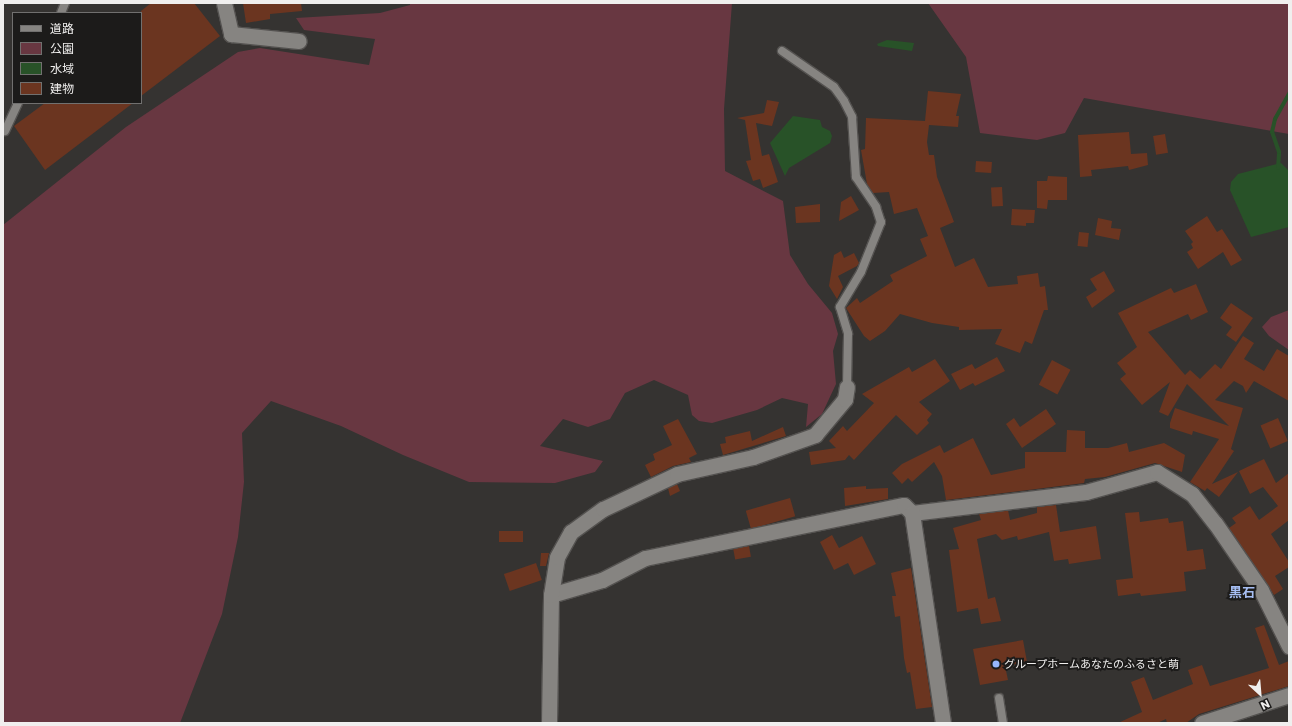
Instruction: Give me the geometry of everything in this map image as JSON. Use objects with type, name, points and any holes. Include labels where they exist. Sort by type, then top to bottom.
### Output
[{"type":"street","points":[[224,3],[231,34],[299,41]]},
{"type":"street","points":[[549,723],[551,595],[562,543],[571,532],[602,509],[677,474],[754,457],[815,436],[845,399],[847,387]]},
{"type":"street","points":[[912,513],[1086,492],[1157,472],[1192,494],[1215,523],[1261,590],[1289,646]]},
{"type":"street","points":[[551,595],[602,580],[645,558],[904,505],[912,513],[943,723]]},
{"type":"street","points":[[1202,723],[1289,695]]},
{"type":"lane","points":[[782,51],[834,87],[844,101],[852,117],[856,177],[876,207],[881,222],[861,272],[840,307],[848,334],[847,387]]},
{"type":"lane","points":[[5,131],[18,104]]},
{"type":"lane","points":[[1000,698],[1003,723]]},
{"type":"green space","points":[[410,3],[732,3],[724,109],[725,171],[783,201],[790,255],[808,284],[832,313],[838,334],[833,351],[836,384],[822,414],[806,427],[808,404],[782,398],[757,410],[712,423],[699,421],[692,415],[688,395],[654,380],[625,393],[610,419],[588,427],[563,419],[540,446],[603,461],[595,472],[555,483],[469,482],[403,455],[341,426],[271,401],[242,433],[244,482],[238,537],[222,614],[180,723],[3,723],[3,225],[126,127],[238,52],[260,48],[369,65],[375,39],[304,30],[296,18],[380,13],[410,5]]},
{"type":"green space","points":[[928,3],[1289,3],[1289,134],[1084,98],[1065,133],[1037,140],[980,133],[966,57]]},
{"type":"green space","points":[[1289,310],[1289,350],[1269,336],[1262,327],[1271,317]]},
{"type":"water","points":[[887,40],[914,43],[912,51],[878,46],[877,44]]},
{"type":"water","points":[[793,116],[820,120],[822,127],[830,131],[832,136],[830,143],[789,168],[785,176],[770,143]]},
{"type":"water","points":[[1281,163],[1289,171],[1289,227],[1251,237],[1230,190],[1231,182],[1238,174]]},
{"type":"building","points":[[151,3],[194,3],[220,36],[142,95],[142,12],[141,11]]},
{"type":"building","points":[[243,3],[301,3],[302,11],[270,14],[270,19],[246,23]]},
{"type":"building","points":[[928,91],[961,94],[956,116],[959,116],[958,127],[929,125],[927,142],[929,155],[934,155],[937,177],[954,222],[940,228],[955,267],[974,258],[988,287],[1018,284],[1017,276],[1038,273],[1040,287],[1045,286],[1048,310],[1044,310],[1032,344],[1025,341],[1020,353],[995,344],[1002,329],[959,330],[959,327],[932,323],[900,314],[885,331],[870,341],[864,336],[846,308],[857,298],[860,303],[893,281],[890,275],[927,256],[920,239],[928,236],[917,208],[894,214],[889,192],[873,193],[867,184],[861,150],[865,149],[866,118],[925,121]]},
{"type":"building","points":[[767,100],[779,102],[772,126],[756,123],[762,156],[769,154],[778,182],[763,188],[760,179],[753,181],[746,161],[751,160],[745,120],[737,118],[764,113]]},
{"type":"building","points":[[44,104],[132,104],[45,170],[14,126]]},
{"type":"building","points":[[1129,132],[1131,154],[1147,153],[1148,165],[1129,170],[1128,166],[1091,170],[1092,176],[1080,177],[1078,135]]},
{"type":"building","points":[[1165,134],[1168,153],[1156,155],[1153,136]]},
{"type":"building","points":[[976,161],[992,162],[991,173],[975,172]]},
{"type":"building","points":[[1048,176],[1067,177],[1067,200],[1048,200],[1047,209],[1037,208],[1037,181],[1047,181]]},
{"type":"building","points":[[1002,187],[1003,206],[992,207],[991,188]]},
{"type":"building","points":[[851,196],[859,210],[839,221],[841,202]]},
{"type":"building","points":[[820,204],[820,222],[796,223],[795,207]]},
{"type":"building","points":[[1012,209],[1035,210],[1034,223],[1026,223],[1026,226],[1011,225]]},
{"type":"building","points":[[1207,216],[1217,232],[1222,229],[1242,260],[1231,266],[1223,252],[1198,269],[1187,252],[1193,248],[1191,244],[1193,242],[1185,231]]},
{"type":"building","points":[[1098,218],[1112,221],[1111,228],[1121,229],[1119,240],[1095,235]]},
{"type":"building","points":[[1079,232],[1089,233],[1087,247],[1078,246]]},
{"type":"building","points":[[841,251],[844,258],[854,253],[859,263],[857,266],[838,276],[843,287],[837,299],[829,286],[834,255]]},
{"type":"building","points":[[1104,271],[1115,291],[1092,308],[1086,297],[1097,290],[1090,279]]},
{"type":"building","points":[[1196,284],[1208,312],[1191,320],[1188,314],[1148,332],[1185,375],[1190,370],[1200,379],[1215,364],[1221,369],[1243,336],[1254,343],[1244,359],[1264,371],[1277,349],[1289,356],[1289,401],[1254,381],[1246,393],[1243,386],[1234,381],[1215,400],[1243,408],[1231,449],[1234,451],[1212,484],[1238,472],[1219,497],[1207,488],[1205,491],[1190,482],[1219,439],[1193,431],[1192,435],[1170,428],[1170,423],[1175,408],[1229,426],[1187,384],[1168,416],[1159,412],[1170,382],[1142,405],[1120,379],[1126,374],[1117,363],[1137,347],[1118,313],[1171,288],[1174,293]]},
{"type":"building","points":[[1231,303],[1253,318],[1236,342],[1226,335],[1232,327],[1220,318]]},
{"type":"building","points":[[997,357],[1005,371],[975,386],[973,383],[960,390],[951,374],[972,364],[975,369]]},
{"type":"building","points":[[935,359],[950,381],[919,402],[932,414],[927,420],[929,423],[917,435],[896,415],[854,460],[849,455],[845,460],[811,465],[809,452],[836,448],[829,441],[843,426],[847,431],[874,403],[862,394],[909,367],[912,372]]},
{"type":"building","points":[[1052,360],[1071,370],[1057,395],[1039,385]]},
{"type":"building","points":[[1046,409],[1056,424],[1022,448],[1006,424],[1014,418],[1020,427]]},
{"type":"building","points":[[1278,418],[1288,441],[1270,448],[1261,425]]},
{"type":"building","points":[[678,419],[697,454],[689,458],[691,462],[673,466],[651,477],[645,465],[655,460],[653,454],[672,445],[663,426]]},
{"type":"building","points":[[783,427],[786,436],[723,455],[720,444],[726,443],[725,437],[750,431],[752,441]]},
{"type":"building","points":[[1067,430],[1085,431],[1085,448],[1108,448],[1127,443],[1129,452],[1164,443],[1185,455],[1182,472],[1155,463],[1105,477],[1085,479],[1084,483],[946,500],[942,476],[934,462],[912,482],[908,478],[902,484],[892,473],[902,464],[940,445],[944,453],[973,438],[991,475],[1025,468],[1025,452],[1066,452]]},
{"type":"building","points":[[1264,459],[1276,483],[1289,473],[1289,520],[1271,534],[1289,562],[1289,567],[1275,576],[1283,589],[1274,595],[1229,528],[1236,523],[1232,518],[1250,506],[1259,520],[1278,506],[1263,487],[1250,494],[1239,471]]},
{"type":"building","points":[[677,484],[680,491],[670,496],[668,488]]},
{"type":"building","points":[[866,486],[866,489],[888,488],[888,499],[845,506],[844,488]]},
{"type":"building","points":[[790,498],[795,516],[751,529],[746,511]]},
{"type":"building","points":[[1056,505],[1060,532],[1096,526],[1101,559],[1069,564],[1068,559],[1054,561],[1049,532],[1018,540],[1017,536],[1002,540],[996,534],[977,539],[988,599],[995,597],[1001,621],[981,624],[978,608],[957,612],[949,550],[959,549],[953,528],[981,520],[979,514],[1008,510],[1010,520],[1037,513],[1037,507]]},
{"type":"building","points":[[1139,512],[1140,522],[1168,518],[1169,523],[1183,521],[1187,551],[1203,549],[1206,569],[1184,572],[1186,591],[1141,596],[1140,593],[1118,596],[1116,580],[1133,578],[1125,513]]},
{"type":"building","points":[[499,531],[523,531],[523,542],[499,542]]},
{"type":"building","points":[[832,535],[839,548],[862,536],[876,564],[854,575],[848,563],[834,570],[820,542]]},
{"type":"building","points":[[749,546],[751,557],[735,560],[733,549]]},
{"type":"building","points":[[541,553],[549,553],[546,566],[540,566]]},
{"type":"building","points":[[536,563],[542,580],[510,591],[504,574]]},
{"type":"building","points":[[911,568],[932,707],[916,709],[910,672],[907,673],[904,658],[900,616],[895,617],[892,596],[896,596],[891,573]]},
{"type":"building","points":[[1264,625],[1279,665],[1289,661],[1289,686],[1199,714],[1186,723],[1167,723],[1166,719],[1157,723],[1118,723],[1142,712],[1131,682],[1144,677],[1153,700],[1193,684],[1188,670],[1202,665],[1210,686],[1269,668],[1255,628]]},
{"type":"building","name":"グループホームあなたのふるさと萌","points":[[1023,640],[1027,662],[1005,666],[1008,680],[980,685],[973,649]]},
{"type":"waterway","points":[[1278,168],[1279,152],[1272,132],[1275,119],[1289,94]]},
{"type":"place","name":"グループホームあなたのふるさと萌","points":[[996,664]]},
{"type":"district","name":"黒石","points":[[1242,593]]}]
